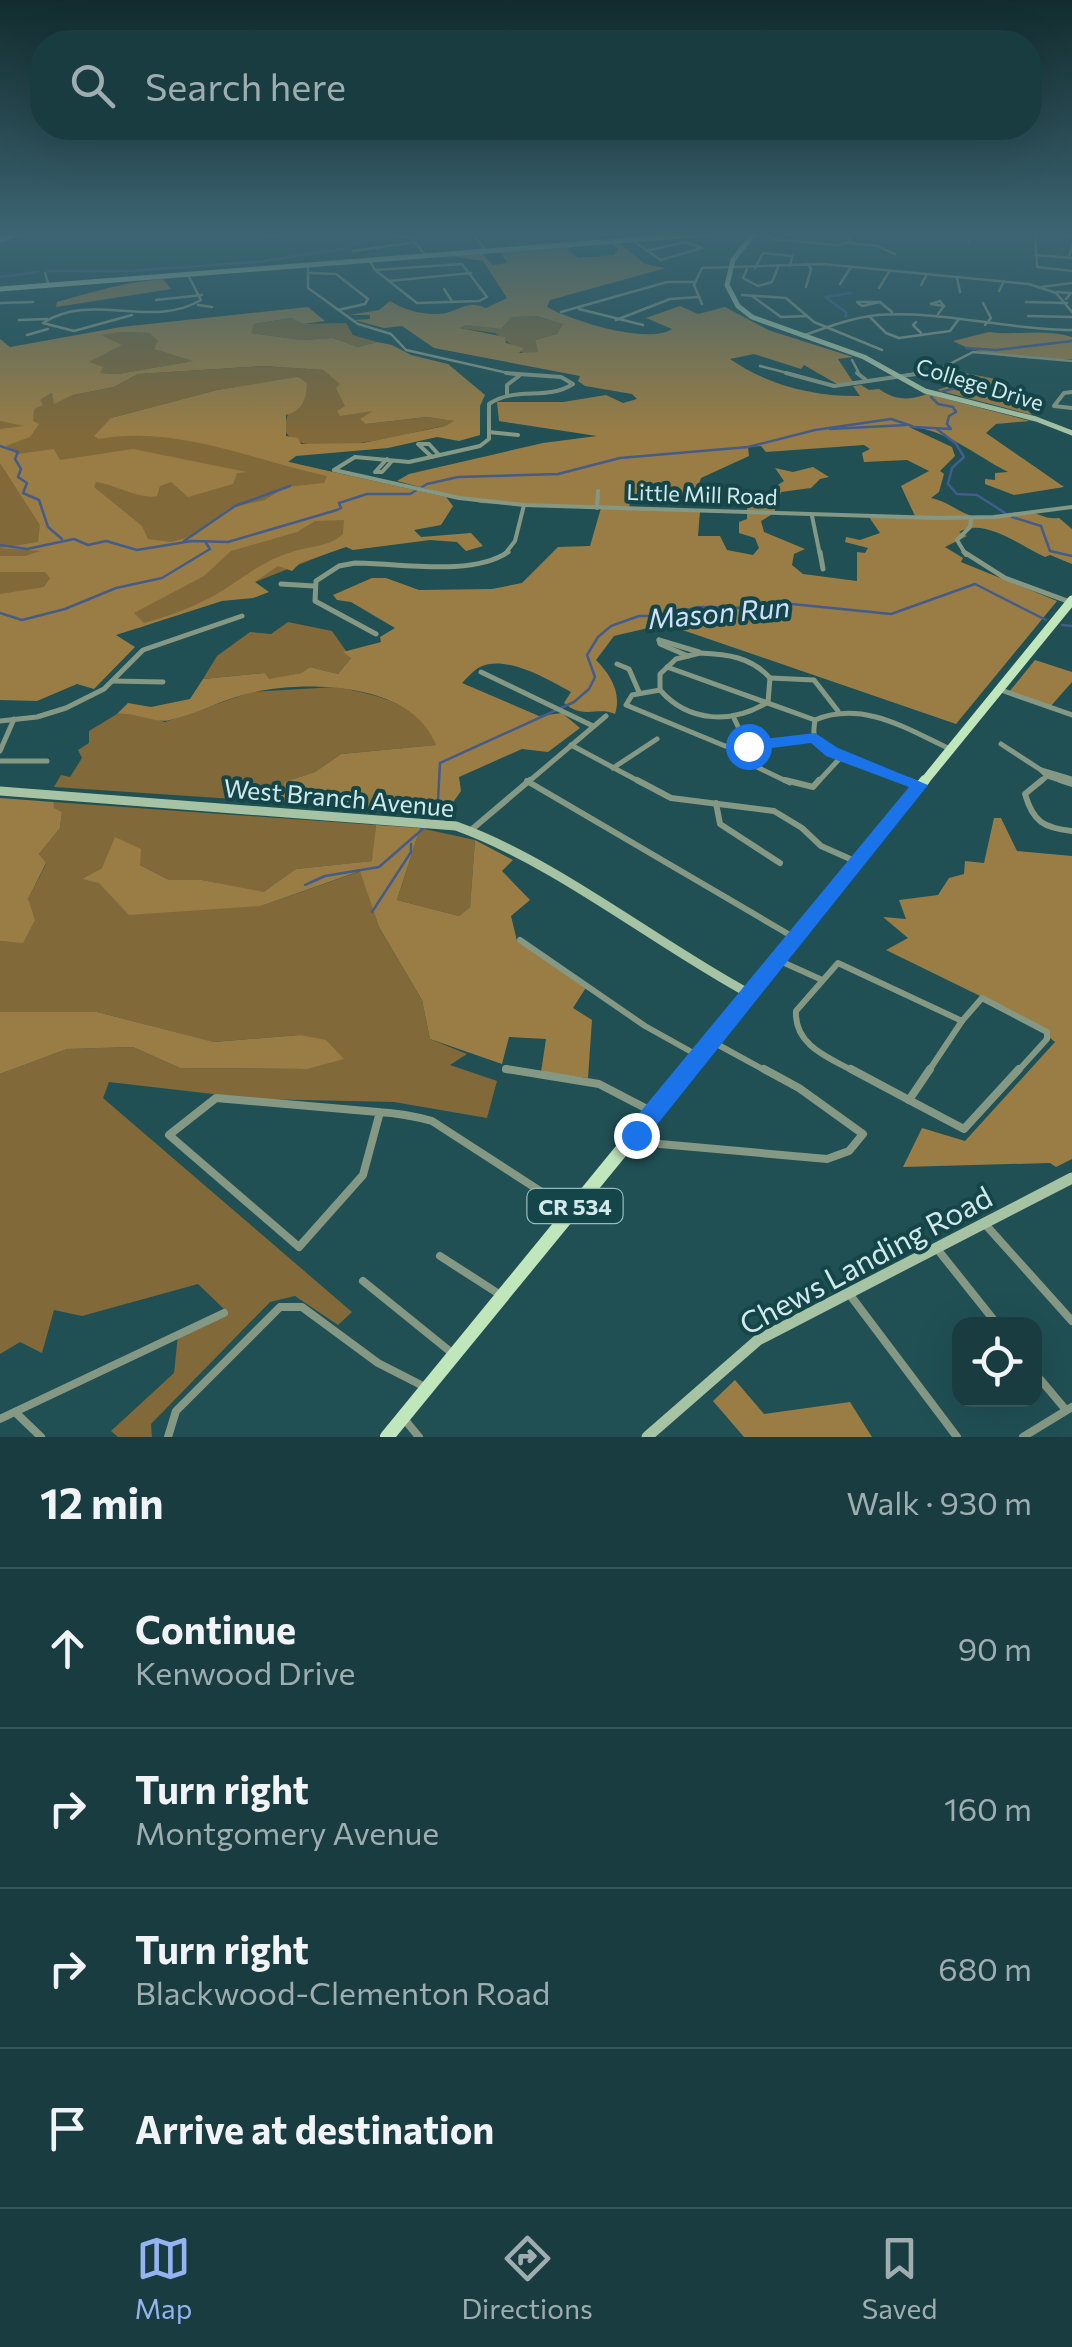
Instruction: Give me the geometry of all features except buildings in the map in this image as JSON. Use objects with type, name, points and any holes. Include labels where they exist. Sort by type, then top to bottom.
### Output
[{"type":"main road","name":"College Drive","points":[[736,300],[741,308],[802,336],[861,356],[927,391],[1048,422],[1072,433]]},
{"type":"main road","name":"CR 534","points":[[386,1437],[1071,601]]},
{"type":"main road","name":"West Branch Avenue","points":[[0,790],[428,821],[470,831],[514,850],[701,968],[750,994]]},
{"type":"main road","name":"Chews Landing Road","points":[[647,1437],[758,1340],[1072,1178]]},
{"type":"street","points":[[195,305],[198,300]]},
{"type":"street","points":[[324,300],[358,324],[392,334],[406,350],[519,376],[568,379],[572,384],[560,392],[507,394],[489,404],[489,432],[518,435]]},
{"type":"street","points":[[338,310],[365,304],[367,300]]},
{"type":"street","points":[[416,300],[422,304],[468,300]]},
{"type":"street","points":[[561,312],[604,300]]},
{"type":"street","points":[[616,320],[667,300]]},
{"type":"street","points":[[700,300],[702,304]]},
{"type":"street","points":[[757,300],[781,318],[806,316]]},
{"type":"street","points":[[788,300],[806,316],[882,350]]},
{"type":"street","points":[[1026,302],[1065,301],[1072,312],[1028,316]]},
{"type":"street","points":[[0,303],[33,302]]},
{"type":"street","points":[[880,302],[892,312]]},
{"type":"street","points":[[983,303],[991,318],[985,325]]},
{"type":"street","points":[[19,320],[47,319],[96,308],[165,315],[195,305],[212,307]]},
{"type":"street","points":[[938,314],[944,306]]},
{"type":"street","points":[[576,308],[643,325]]},
{"type":"street","points":[[802,336],[825,326],[892,312],[938,314],[1026,332],[1072,330]]},
{"type":"street","points":[[27,335],[51,328],[108,324],[132,314]]},
{"type":"street","points":[[165,315],[172,321]]},
{"type":"street","points":[[869,316],[894,338],[950,330],[959,319]]},
{"type":"street","points":[[47,319],[44,326],[51,328]]},
{"type":"street","points":[[916,322],[915,328],[924,335]]},
{"type":"street","points":[[760,366],[822,386],[943,369],[969,353],[1037,361],[1072,360]]},
{"type":"street","points":[[852,360],[856,372],[868,382]]},
{"type":"street","points":[[507,394],[507,386],[519,376]]},
{"type":"street","points":[[1072,392],[1064,393],[1054,406],[1072,408]]},
{"type":"street","name":"Little Mill Road","points":[[489,432],[488,441],[480,446],[436,456],[390,460],[355,457],[334,470],[417,489],[524,506],[971,518],[1072,507]]},
{"type":"street","points":[[597,508],[598,491]]},
{"type":"street","points":[[281,584],[314,586],[330,570],[355,563],[471,564],[496,560],[513,547],[524,506]]},
{"type":"street","points":[[812,516],[823,568]]},
{"type":"street","points":[[971,518],[970,528],[958,540],[963,555],[977,565],[1071,601]]},
{"type":"street","points":[[314,586],[315,601],[376,634]]},
{"type":"street","points":[[0,720],[66,708],[112,680],[143,650],[242,616]]},
{"type":"street","points":[[688,656],[658,640],[679,643],[700,654]]},
{"type":"street","points":[[768,702],[733,716],[695,714],[671,703],[660,690],[660,674],[688,656],[737,657],[770,678],[798,676],[817,681],[838,711]]},
{"type":"street","points":[[617,664],[630,669],[639,692]]},
{"type":"street","points":[[668,667],[815,720],[838,711],[875,717],[950,748]]},
{"type":"street","points":[[480,672],[593,726]]},
{"type":"street","points":[[768,702],[770,678]]},
{"type":"street","points":[[112,680],[163,682]]},
{"type":"street","points":[[998,689],[1072,715]]},
{"type":"street","points":[[660,690],[639,692],[625,702],[633,711],[714,743],[748,746],[815,738],[842,756],[920,785]]},
{"type":"street","points":[[470,831],[606,716]]},
{"type":"street","points":[[733,716],[757,766],[806,789],[842,756]]},
{"type":"street","points":[[0,751],[14,719]]},
{"type":"street","points":[[815,720],[815,738]]},
{"type":"street","points":[[613,768],[656,739]]},
{"type":"street","points":[[571,744],[670,798],[774,811],[802,828],[821,846],[857,862]]},
{"type":"street","points":[[1001,744],[1044,773],[1072,782]]},
{"type":"street","points":[[0,761],[48,761]]},
{"type":"street","points":[[1044,773],[1026,792],[1032,818],[1041,825],[1072,831]]},
{"type":"street","points":[[527,782],[795,938]]},
{"type":"street","points":[[716,803],[720,824],[780,863]]},
{"type":"street","points":[[520,940],[645,1026],[698,1056]]},
{"type":"street","points":[[778,959],[821,980]]},
{"type":"street","points":[[909,1100],[982,998],[1047,1032],[1047,1039],[964,1128],[909,1100],[809,1047],[795,1018],[838,962],[962,1021]]},
{"type":"street","points":[[636,1135],[660,1144],[826,1158],[849,1151],[864,1134],[799,1088],[711,1041]]},
{"type":"street","points":[[504,1070],[599,1084],[654,1112]]},
{"type":"street","points":[[380,1112],[364,1175],[298,1247],[169,1135],[216,1098],[380,1112],[432,1121],[571,1211]]},
{"type":"street","points":[[984,1223],[1072,1321]]},
{"type":"street","points":[[936,1248],[991,1317]]},
{"type":"street","points":[[440,1256],[501,1295]]},
{"type":"street","points":[[363,1280],[455,1354]]},
{"type":"street","points":[[848,1293],[957,1437]]},
{"type":"street","points":[[168,1437],[176,1410],[280,1307],[302,1308],[378,1363],[426,1388]]},
{"type":"street","points":[[0,1419],[224,1313]]},
{"type":"street","points":[[1023,1437],[1069,1409],[1042,1380]]},
{"type":"street","points":[[15,1412],[40,1437]]},
{"type":"street","points":[[403,1417],[419,1437]]},
{"type":"shaded area","points":[[64,300],[100,300],[56,307],[57,302]]},
{"type":"shaded area","points":[[503,300],[550,300],[547,307],[574,319],[646,334],[672,329],[646,318],[680,306],[698,314],[725,307],[768,330],[853,357],[838,359],[853,382],[837,384],[804,365],[801,369],[754,354],[730,359],[776,382],[809,392],[843,396],[860,396],[853,386],[861,385],[902,398],[927,394],[1030,421],[996,424],[986,433],[1064,487],[1014,495],[985,484],[985,479],[995,480],[995,473],[1008,472],[948,437],[909,427],[952,447],[955,456],[940,471],[944,474],[939,492],[931,498],[969,515],[1028,512],[1059,518],[1072,529],[1072,564],[1050,555],[1045,557],[980,528],[959,532],[967,536],[945,547],[963,558],[961,562],[1057,601],[956,724],[665,624],[614,636],[596,660],[613,684],[615,714],[571,708],[564,703],[571,692],[514,666],[480,667],[462,683],[539,716],[562,713],[580,728],[548,752],[522,749],[459,777],[461,791],[444,815],[279,802],[285,782],[315,772],[341,754],[436,745],[423,724],[405,708],[382,697],[355,690],[300,687],[250,693],[170,720],[117,714],[128,703],[151,707],[190,699],[203,679],[265,673],[269,679],[301,673],[310,667],[338,674],[351,658],[343,652],[381,642],[380,637],[395,628],[333,595],[372,578],[386,578],[419,590],[492,589],[522,583],[558,547],[590,546],[601,508],[481,503],[397,481],[409,474],[543,443],[597,436],[499,421],[497,402],[563,402],[606,395],[623,403],[637,399],[632,394],[585,386],[578,381],[580,376],[434,348],[402,326],[384,328],[354,320],[370,319],[370,315],[349,315],[379,310],[390,301],[430,314],[470,305],[486,308]],"holes":[[[536,316],[563,324],[557,334],[535,340],[538,352],[519,353],[524,348],[506,343],[505,337],[460,328],[465,325],[501,329],[512,317]],[[864,445],[870,449],[862,453],[864,462],[907,460],[929,471],[901,486],[915,516],[869,517],[880,533],[860,540],[846,537],[845,542],[868,548],[865,553],[857,552],[857,581],[803,574],[792,565],[794,554],[805,549],[764,532],[761,521],[774,513],[781,492],[811,488],[829,477],[813,467],[793,472],[775,468],[784,481],[747,505],[747,519],[739,522],[739,533],[755,538],[759,548],[753,555],[727,550],[720,536],[698,536],[700,511],[629,508],[631,495],[668,489],[671,492],[664,496],[675,502],[695,495],[701,478],[749,456],[748,447],[761,446],[766,452]]]},
{"type":"shaded area","points":[[308,307],[325,321],[303,324],[291,318],[254,324],[251,333],[302,340],[333,338],[358,347],[377,342],[448,364],[485,395],[480,406],[480,435],[459,441],[437,437],[388,448],[296,456],[288,462],[446,497],[453,506],[441,525],[414,530],[421,537],[471,533],[483,546],[466,551],[457,542],[430,540],[353,550],[346,547],[300,563],[292,571],[278,566],[255,582],[269,592],[222,601],[116,635],[135,647],[94,689],[77,684],[37,701],[0,700],[0,594],[44,587],[50,578],[45,572],[0,572],[0,556],[25,556],[41,551],[0,548],[38,542],[40,525],[0,463],[0,429],[24,426],[0,421],[0,339],[10,347],[121,327]],"holes":[[[149,333],[158,341],[154,349],[193,361],[118,374],[100,373],[103,367],[89,362],[122,345],[101,335]],[[263,366],[323,370],[340,384],[336,388],[345,406],[337,411],[340,416],[373,411],[360,419],[366,424],[427,417],[454,421],[363,443],[301,444],[298,438],[286,436],[286,415],[300,407],[306,394],[307,383],[298,377],[217,390],[111,418],[94,436],[185,440],[327,476],[324,483],[285,487],[265,500],[229,508],[193,536],[171,542],[148,539],[142,526],[94,487],[96,482],[150,497],[157,496],[160,486],[171,482],[188,497],[233,484],[237,473],[247,472],[133,449],[60,460],[54,449],[17,454],[6,446],[30,437],[39,424],[33,421],[34,409],[52,393],[54,404],[73,395],[114,387],[138,374]],[[344,520],[343,534],[326,544],[272,560],[217,594],[172,614],[144,623],[134,613],[204,576],[231,551],[297,532],[315,521]]]},
{"type":"shaded area","points":[[535,316],[564,324],[557,334],[535,340],[538,352],[526,355],[495,333],[459,328],[465,325],[501,329],[512,317]]},
{"type":"shaded area","points":[[292,318],[303,324],[346,323],[353,335],[377,342],[358,347],[333,338],[302,340],[250,333],[254,324]]},
{"type":"shaded area","points":[[989,332],[1072,337],[1072,359],[994,354],[953,341]]},
{"type":"shaded area","points":[[149,333],[159,341],[155,349],[194,361],[118,374],[99,373],[88,362],[121,345],[98,335]]},
{"type":"shaded area","points":[[263,366],[323,370],[377,410],[366,424],[427,417],[455,421],[358,443],[311,445],[294,440],[284,429],[297,378],[217,390],[111,418],[351,477],[361,540],[139,628],[0,600],[0,398],[40,400],[52,393],[55,403],[73,395],[114,387],[138,374]]},
{"type":"shaded area","points":[[949,370],[996,379],[1032,415],[937,390],[949,386],[932,374]]},
{"type":"shaded area","points":[[288,622],[332,631],[351,658],[338,674],[310,667],[301,673],[268,680],[265,673],[203,679],[217,656],[250,632],[271,634]]},
{"type":"shaded area","points":[[1035,660],[1072,672],[1072,682],[1050,707],[1009,692]]},
{"type":"shaded area","points":[[336,687],[396,703],[420,719],[437,745],[341,754],[315,772],[286,782],[279,802],[54,787],[61,775],[70,777],[82,758],[78,750],[89,743],[89,731],[117,714],[135,712],[165,722],[251,692]]},
{"type":"shaded area","points":[[0,798],[53,802],[54,808],[62,812],[60,828],[39,854],[46,863],[28,899],[35,920],[23,943],[0,941]]},
{"type":"shaded area","points":[[53,802],[376,825],[373,861],[296,869],[264,893],[202,880],[169,880],[140,865],[102,868],[83,879],[261,906],[361,871],[379,927],[422,1000],[430,1039],[467,1054],[450,1065],[497,1081],[487,1118],[394,1102],[256,1099],[109,1082],[103,1098],[352,1312],[338,1325],[295,1296],[270,1302],[151,1424],[152,1437],[118,1437],[111,1431],[174,1373],[178,1335],[224,1309],[198,1284],[82,1316],[54,1310],[42,1353],[20,1342],[0,1354],[0,1074],[67,1049],[133,1047],[180,1068],[307,1069],[300,1035],[213,1042],[97,1012],[0,1012],[0,941],[23,942],[28,899],[46,864],[39,854],[60,828],[62,812],[53,808]]},
{"type":"shaded area","points":[[994,818],[1001,818],[1017,851],[1072,856],[1072,1159],[1056,1167],[1050,1163],[903,1167],[922,1128],[965,1141],[1055,1042],[1029,1020],[886,950],[908,938],[883,917],[906,919],[899,900],[938,895],[949,878],[964,874],[965,861],[984,863]]},
{"type":"shaded area","points":[[376,825],[420,828],[397,900],[459,916],[470,907],[475,840],[513,860],[502,871],[530,900],[511,916],[517,941],[587,986],[573,1008],[592,1020],[588,1078],[541,1072],[546,1039],[509,1037],[502,1064],[430,1039],[422,1000],[379,927],[360,871],[261,906],[129,915],[99,883],[82,879],[102,868],[115,837],[141,849],[140,865],[169,880],[202,880],[264,892],[296,869],[372,861]]},
{"type":"shaded area","points":[[420,828],[475,840],[470,907],[459,916],[397,900]]},
{"type":"shaded area","points":[[0,1012],[97,1012],[214,1042],[300,1035],[326,1040],[344,1059],[307,1069],[180,1068],[133,1047],[67,1049],[0,1074]]},
{"type":"shaded area","points":[[735,1380],[764,1414],[850,1402],[872,1437],[744,1437],[713,1401]]},
{"type":"waterway","points":[[829,300],[846,312],[846,317]]},
{"type":"waterway","points":[[966,348],[996,350],[1072,341]]},
{"type":"waterway","points":[[940,392],[959,387],[944,376],[945,371]]},
{"type":"waterway","points":[[914,427],[951,429],[947,424],[949,416],[956,412],[953,407],[938,404],[931,397]]},
{"type":"waterway","points":[[0,545],[27,549],[74,539],[88,545],[106,541],[137,550],[192,541],[228,542],[337,510],[341,508],[339,503],[367,494],[410,494],[427,484],[458,477],[558,474],[620,458],[748,447],[815,430],[891,419],[912,426]]},
{"type":"waterway","points":[[830,429],[906,425]]},
{"type":"waterway","points":[[937,429],[956,444],[964,457],[952,468],[948,484],[957,494],[977,495],[1005,513]]},
{"type":"waterway","points":[[0,446],[18,452],[18,477],[27,483],[23,493],[39,500],[48,527],[62,539]]},
{"type":"waterway","points":[[184,541],[235,506],[290,486]]},
{"type":"waterway","points":[[1012,517],[1041,526],[1050,551],[1072,556]]},
{"type":"waterway","points":[[0,613],[22,620],[65,609],[116,588],[162,578],[210,549],[206,543]]},
{"type":"waterway","name":"Mason Run","points":[[433,813],[438,801],[440,763],[574,702],[589,689],[595,677],[587,655],[598,637],[611,626],[639,616],[664,616],[698,607],[749,608],[772,602],[891,614],[975,584],[1046,620]]},
{"type":"waterway","name":"Mason Run","points":[[1062,625],[1072,626]]},
{"type":"waterway","name":"Mason Run","points":[[305,885],[325,876],[379,867],[425,827]]},
{"type":"waterway","points":[[372,912],[411,852],[411,844]]},
{"type":"route","points":[[636,1135],[920,785],[832,752],[815,738],[748,746]]}]
